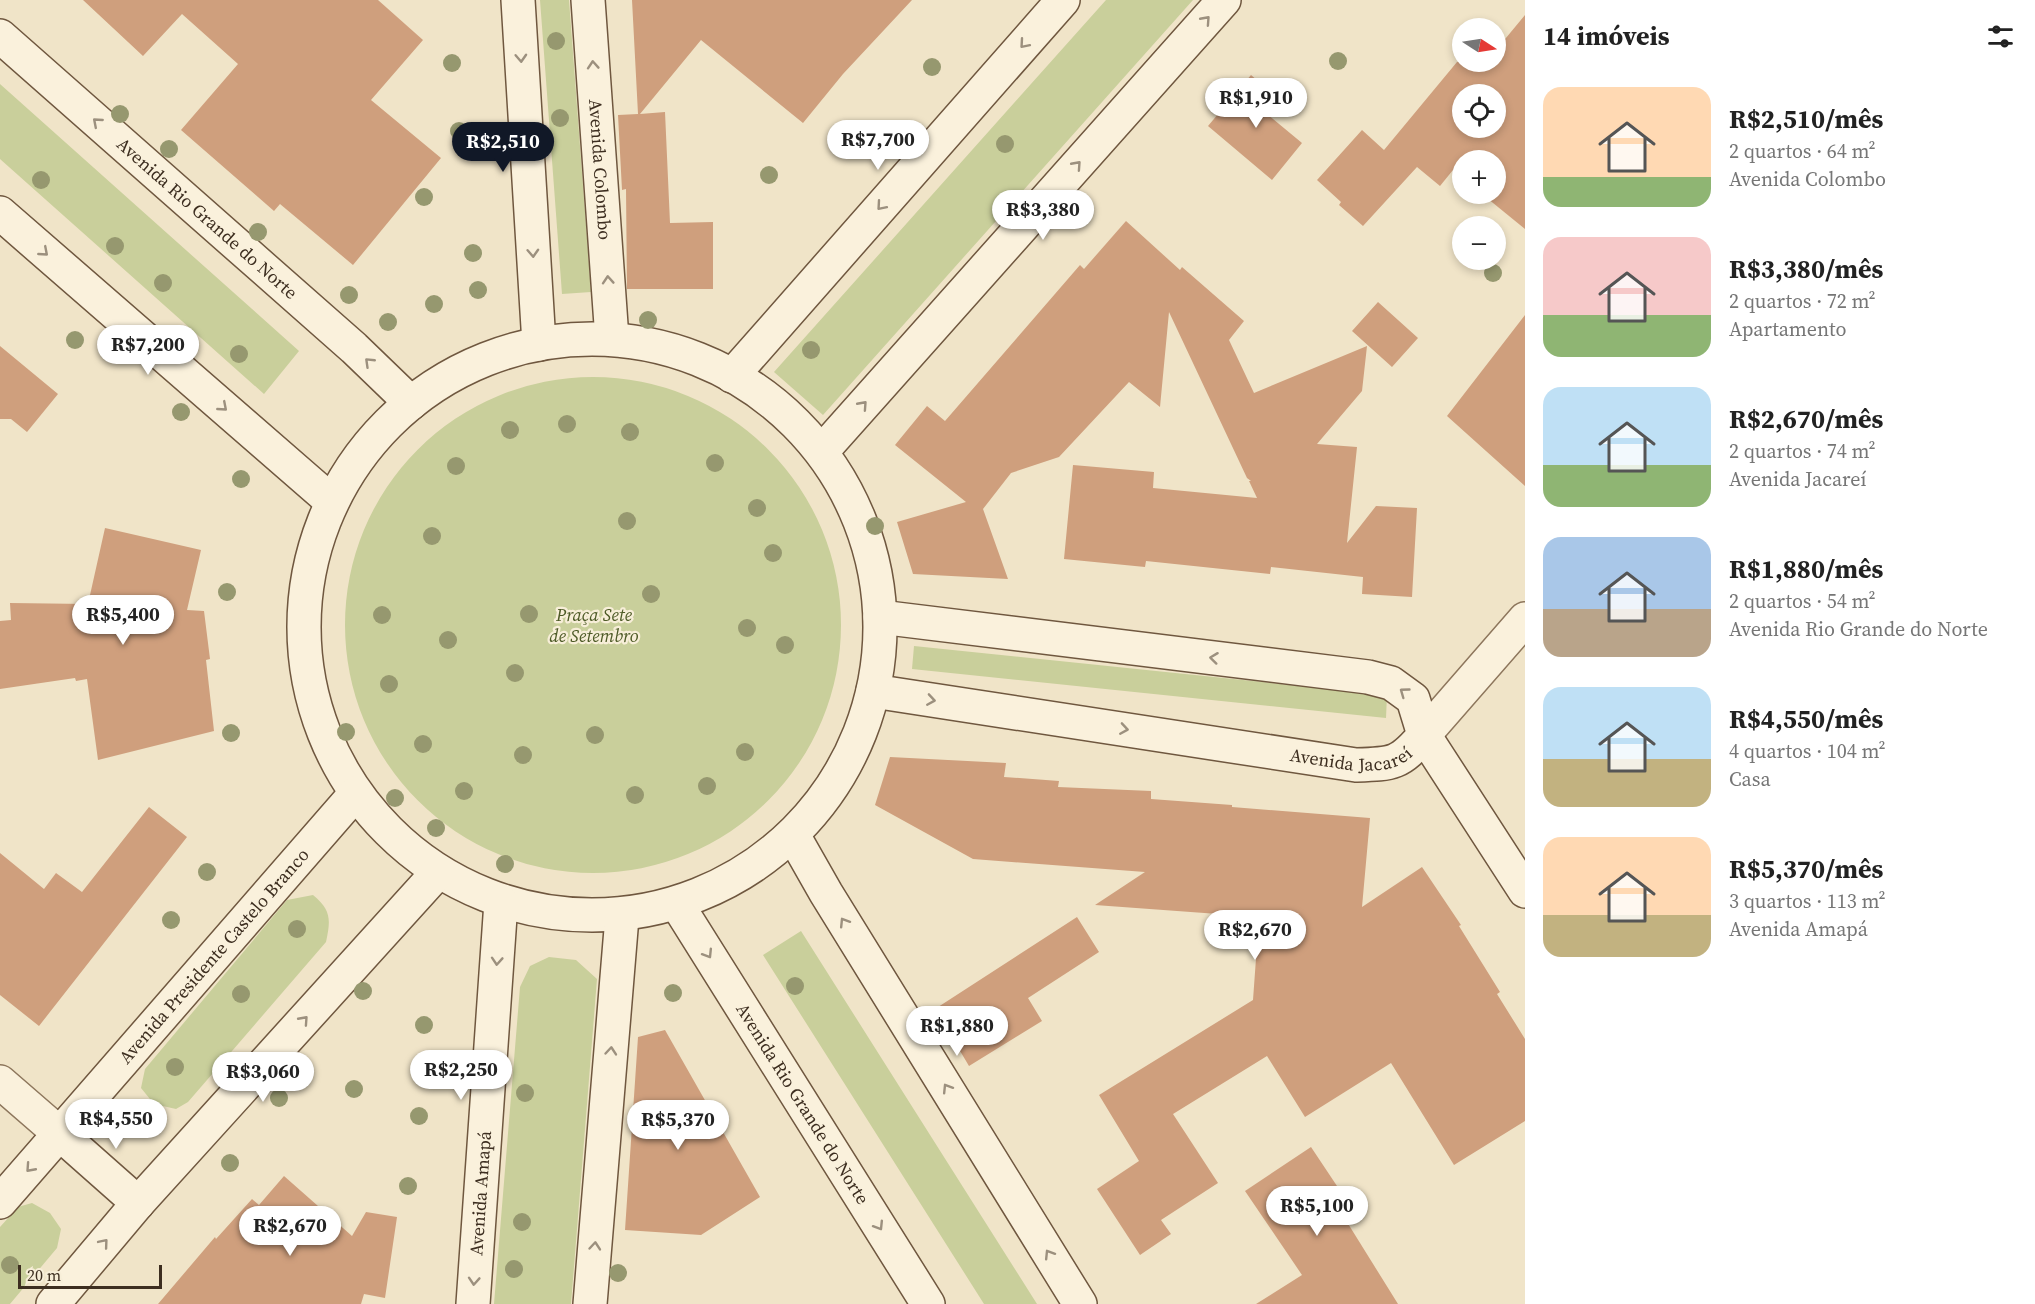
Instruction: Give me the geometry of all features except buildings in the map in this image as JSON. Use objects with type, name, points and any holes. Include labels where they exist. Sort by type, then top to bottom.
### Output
[{"type":"main road","points":[[518,0],[539,344]]},
{"type":"main road","name":"Avenida Colombo","points":[[588,0],[612,339]]},
{"type":"main road","points":[[732,376],[1063,0]]},
{"type":"main road","points":[[824,449],[1224,0]]},
{"type":"main road","name":"Avenida Rio Grande do Norte","points":[[0,36],[354,348],[411,403]]},
{"type":"main road","points":[[0,213],[330,501]]},
{"type":"main road","points":[[575,339],[612,339],[651,344],[690,355],[732,376],[754,388],[781,409],[824,449],[848,494],[865,534],[876,574],[880,617],[880,654],[873,691],[856,744],[829,792],[793,835],[758,864],[719,888],[677,904],[622,918],[548,914],[501,902],[469,889],[438,872],[407,849],[380,823],[356,793],[331,748],[314,700],[306,651],[306,599],[316,549],[330,501],[343,477],[383,429],[411,403],[450,376],[493,356],[539,344],[575,339]]},
{"type":"main road","name":"Avenida Jacareí","points":[[873,691],[1356,765],[1386,764],[1408,754],[1424,735],[1413,699],[1391,683],[1368,676],[880,617]]},
{"type":"main road","points":[[1525,619],[1424,735],[1525,891]]},
{"type":"main road","name":"Avenida Presidente Castelo Branco","points":[[0,1202],[356,793]]},
{"type":"main road","points":[[793,835],[826,893],[1080,1304]]},
{"type":"main road","points":[[53,1304],[138,1203],[438,872]]},
{"type":"main road","name":"Avenida Amapá","points":[[473,1304],[501,902]]},
{"type":"main road","name":"Avenida Rio Grande do Norte","points":[[677,904],[928,1304]]},
{"type":"main road","points":[[590,1304],[622,918]]},
{"type":"main road","points":[[0,1082],[138,1203]]},
{"type":"green space","points":[[540,0],[569,0],[591,292],[562,294]]},
{"type":"green space","points":[[1106,0],[1193,0],[823,415],[774,372]]},
{"type":"green space","points":[[0,84],[299,351],[264,394],[0,159]]},
{"type":"green space","name":"Praça Sete de Setembro","points":[[593,377],[641,382],[688,396],[731,419],[768,450],[799,487],[822,530],[836,577],[841,625],[836,673],[822,720],[799,763],[768,800],[731,831],[688,854],[641,868],[593,873],[545,868],[498,854],[455,831],[418,800],[387,763],[364,720],[350,673],[345,625],[350,577],[364,530],[387,487],[418,450],[455,419],[498,396],[545,382]]},
{"type":"green space","points":[[914,646],[1387,695],[1386,718],[912,669]]},
{"type":"green space","points":[[313,895],[323,905],[328,915],[329,927],[326,942],[188,1102],[176,1109],[154,1104],[141,1088],[145,1069],[287,900]]},
{"type":"green space","points":[[801,931],[1037,1304],[984,1304],[763,955]]},
{"type":"green space","points":[[549,957],[576,960],[597,979],[571,1304],[494,1304],[520,987],[530,966]]},
{"type":"green space","points":[[32,1203],[50,1213],[61,1229],[57,1248],[10,1304],[0,1304],[0,1227],[18,1207]]}]
